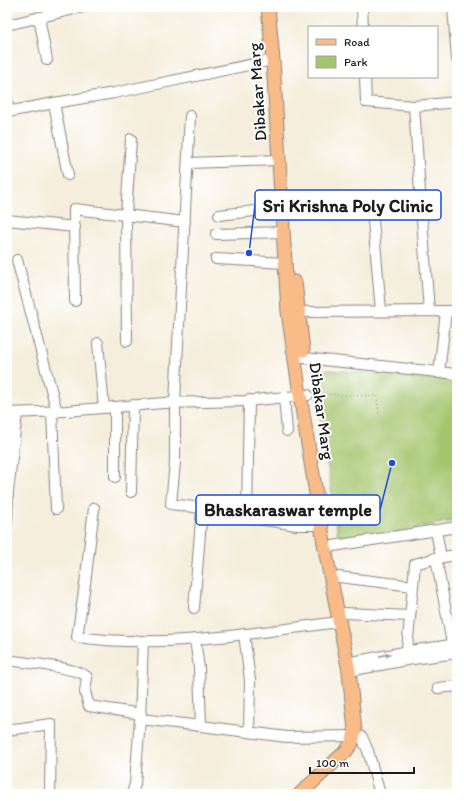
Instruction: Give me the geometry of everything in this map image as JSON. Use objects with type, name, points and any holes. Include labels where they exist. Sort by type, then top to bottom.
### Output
[{"type":"main road","name":"Dibakar Marg","points":[[268,7],[279,160],[304,358],[304,395],[321,525],[351,666],[358,737]]},
{"type":"main road","name":"Dibakar Marg","points":[[275,7],[282,88],[285,212],[283,232],[288,312],[339,577],[342,618]]},
{"type":"main road","points":[[300,794],[346,751],[358,737]]},
{"type":"main road","points":[[307,794],[356,749],[358,737]]},
{"type":"street","points":[[7,25],[59,10],[83,7]]},
{"type":"street","points":[[362,7],[363,26]]},
{"type":"street","points":[[453,7],[457,59]]},
{"type":"street","points":[[38,17],[47,60]]},
{"type":"street","points":[[7,100],[8,112],[114,93],[273,60]]},
{"type":"street","points":[[365,78],[366,102],[414,106],[457,102]]},
{"type":"street","points":[[54,103],[68,175]]},
{"type":"street","points":[[414,106],[429,311]]},
{"type":"street","points":[[190,116],[175,402],[175,462],[171,504],[248,514],[251,518],[297,525],[321,525]]},
{"type":"street","points":[[127,341],[126,215],[130,139]]},
{"type":"street","points":[[188,163],[279,160]]},
{"type":"street","points":[[219,215],[421,206]]},
{"type":"street","points":[[75,300],[74,209],[185,222]]},
{"type":"street","points":[[372,209],[382,312]]},
{"type":"street","points":[[7,220],[75,227]]},
{"type":"street","points":[[216,234],[283,232]]},
{"type":"street","points":[[216,259],[285,263]]},
{"type":"street","points":[[17,260],[54,412],[56,509]]},
{"type":"street","points":[[439,373],[446,311]]},
{"type":"street","points":[[298,312],[457,311]]},
{"type":"street","points":[[98,343],[104,408]]},
{"type":"street","points":[[304,358],[457,374]]},
{"type":"street","points":[[7,522],[12,413],[54,412],[175,402],[249,400],[304,395]]},
{"type":"street","points":[[284,397],[287,431]]},
{"type":"street","points":[[248,514],[249,400]]},
{"type":"street","points":[[131,492],[134,405]]},
{"type":"street","points":[[115,407],[116,477]]},
{"type":"street","points":[[94,508],[77,637],[102,641],[182,641],[195,638],[244,634],[342,618],[410,616]]},
{"type":"street","points":[[194,608],[202,508]]},
{"type":"street","points":[[333,546],[457,527]]},
{"type":"street","points":[[351,666],[455,649],[436,531]]},
{"type":"street","points":[[406,656],[415,564],[439,557],[457,555]]},
{"type":"street","points":[[339,577],[413,586]]},
{"type":"street","points":[[244,634],[250,680],[249,732]]},
{"type":"street","points":[[195,638],[199,668],[201,726]]},
{"type":"street","points":[[132,794],[135,784],[140,716],[143,641]]},
{"type":"street","points":[[7,660],[72,670],[84,674],[87,677],[85,692],[89,706],[201,726],[287,737],[358,737],[368,751],[380,794]]},
{"type":"street","points":[[438,688],[457,686]]},
{"type":"street","points":[[7,730],[51,724],[50,794]]},
{"type":"path","points":[[304,395],[377,396],[379,414]]},
{"type":"green space","points":[[314,369],[454,378],[457,405],[457,520],[339,544]]},
{"type":"place","name":"Sri Krishna Poly Clinic","points":[[249,253]]},
{"type":"place","name":"Bhaskaraswar temple","points":[[392,463]]}]
